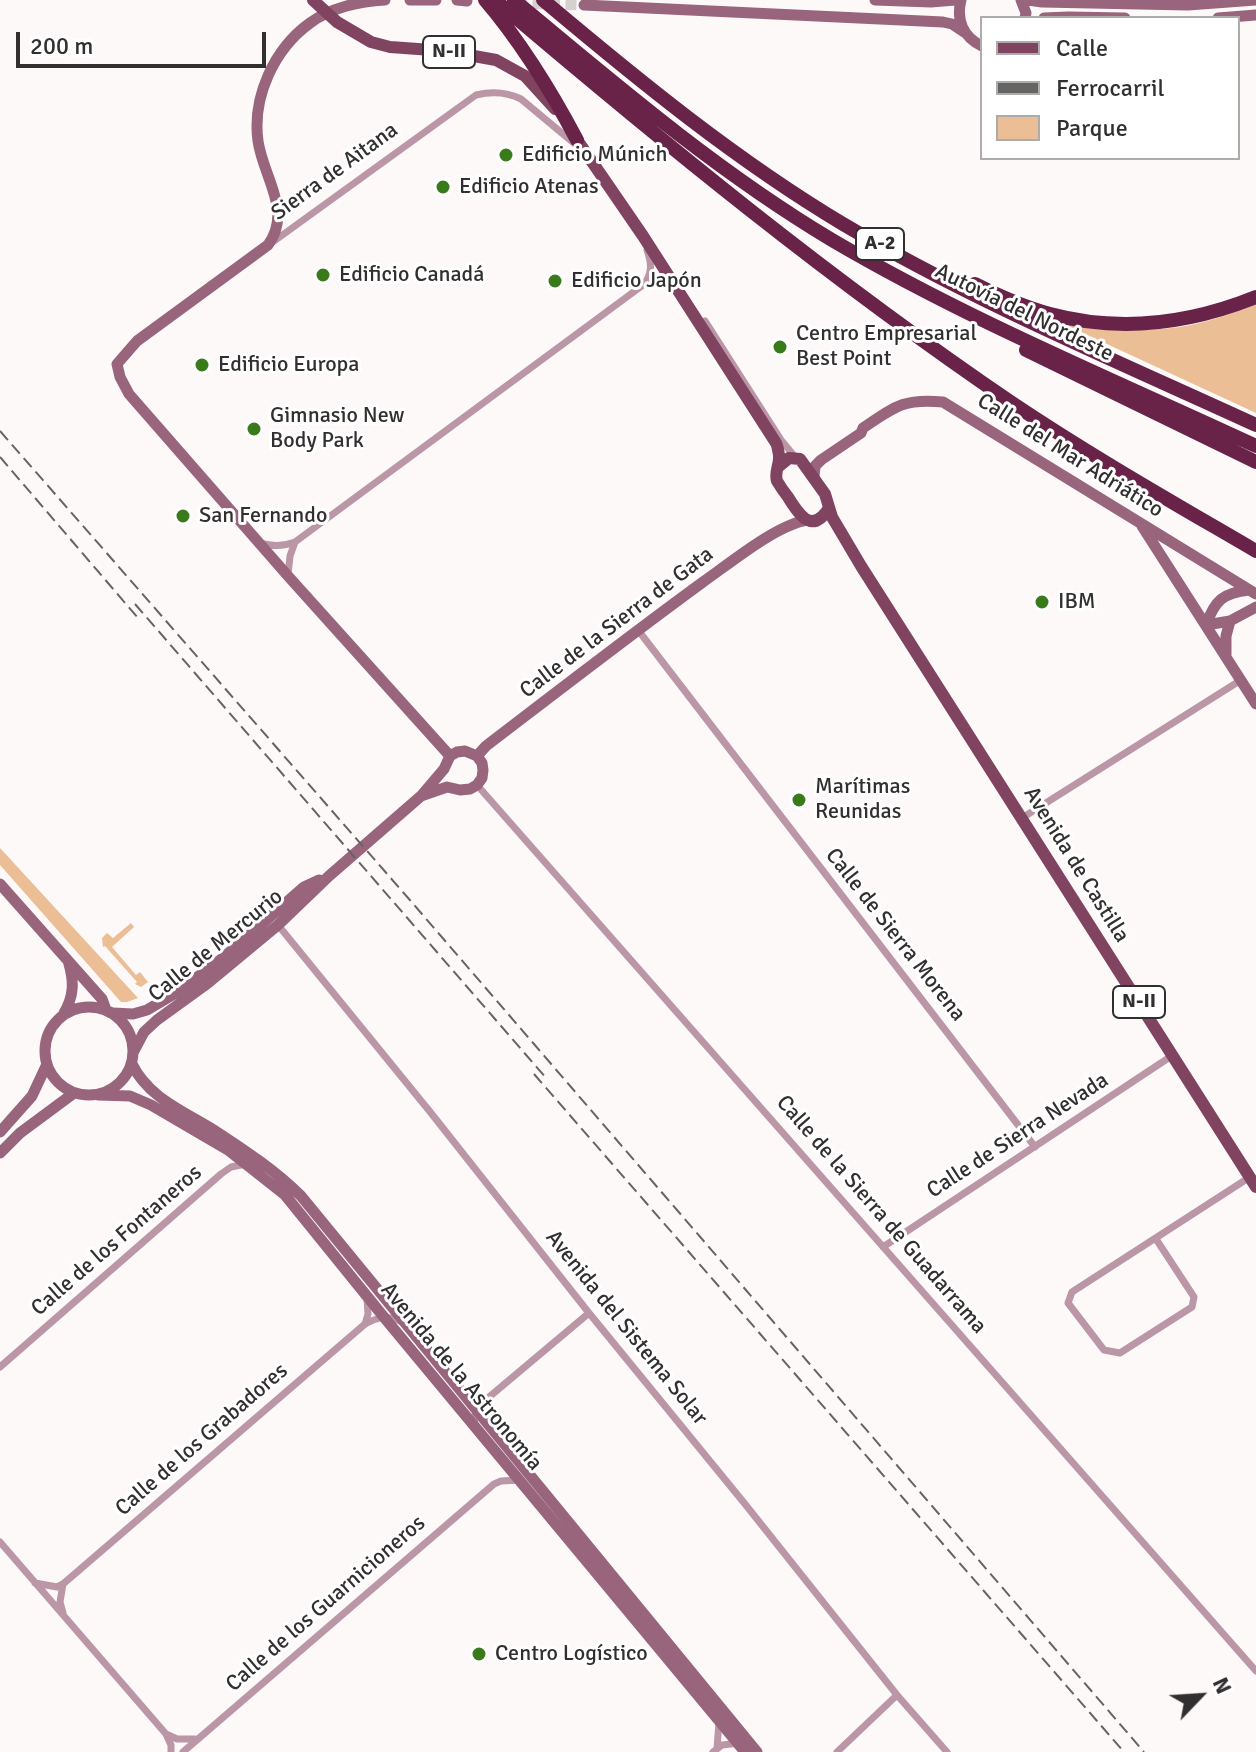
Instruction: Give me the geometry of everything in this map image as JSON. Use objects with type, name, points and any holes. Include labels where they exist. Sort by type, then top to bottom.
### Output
[{"type":"highway","points":[[485,0],[539,75],[582,146]]},
{"type":"highway","points":[[495,0],[726,191],[905,328],[1112,467],[1256,551]]},
{"type":"highway","name":"Autovía del Nordeste","points":[[514,0],[615,84],[735,177],[832,240],[968,313],[1256,446]]},
{"type":"highway","name":"Autovía del Nordeste","points":[[543,0],[627,71],[746,160],[842,223],[987,301],[1256,425]]},
{"type":"highway","points":[[842,223],[1006,299],[1047,314],[1079,321],[1130,325],[1191,319],[1256,297]]},
{"type":"highway","points":[[968,313],[1030,352],[1256,462]]},
{"type":"main road","name":"N-II","points":[[316,4],[337,22],[371,42],[496,60],[512,67],[534,85],[582,146],[643,236],[776,443],[780,457],[778,482],[802,517],[812,520]]},
{"type":"main road","points":[[778,467],[789,458],[798,459]]},
{"type":"main road","name":"N-II","points":[[798,459],[825,494],[829,508]]},
{"type":"main road","points":[[812,520],[829,508]]},
{"type":"main road","name":"Avenida de Castilla","points":[[829,508],[838,530],[1253,1182]]},
{"type":"main road","name":"Avenida de Castilla","points":[[812,520],[825,527],[861,566]]},
{"type":"street","points":[[268,245],[277,232],[279,222],[277,202],[258,140],[257,123],[266,78],[286,47],[310,22],[351,5],[385,0]]},
{"type":"street","points":[[410,0],[436,0]]},
{"type":"street","points":[[457,0],[467,1]]},
{"type":"street","points":[[875,0],[955,0]]},
{"type":"street","points":[[961,0],[958,11],[964,32]]},
{"type":"street","points":[[1028,0],[1188,5],[1256,0]]},
{"type":"street","points":[[584,5],[943,22],[952,24],[980,45]]},
{"type":"street","name":"Sierra de Aitana","points":[[259,543],[129,394],[117,364],[137,341],[476,95],[496,92],[514,95],[582,146]]},
{"type":"street","points":[[643,236],[651,269],[643,285]]},
{"type":"street","points":[[259,543],[285,546],[295,542],[643,285],[660,279],[673,282]]},
{"type":"street","name":"N-II","points":[[673,282],[688,296],[781,440],[798,459]]},
{"type":"street","name":"Calle del Mar Adriático","points":[[814,477],[815,466],[821,460],[895,407],[913,400],[943,402],[1253,592]]},
{"type":"street","name":"Calle del Mar Adriático","points":[[798,459],[817,454],[857,428],[863,428]]},
{"type":"street","points":[[785,526],[791,515],[792,503]]},
{"type":"street","name":"Calle de la Sierra de Gata","points":[[477,756],[486,746],[728,564],[785,526],[812,520]]},
{"type":"street","points":[[1140,523],[1256,704]]},
{"type":"street","points":[[288,576],[295,542]]},
{"type":"street","points":[[259,543],[450,756]]},
{"type":"street","name":"Calle del Mar Adriático","points":[[1206,625],[1216,603],[1223,597],[1253,592]]},
{"type":"street","points":[[1206,625],[1230,621],[1256,607]]},
{"type":"street","points":[[1226,656],[1230,621]]},
{"type":"street","name":"Calle de Sierra Morena","points":[[638,630],[1035,1147]]},
{"type":"street","points":[[1022,818],[1241,680]]},
{"type":"street","points":[[421,796],[444,769],[450,756],[457,752],[465,751],[477,756],[482,763],[482,778],[470,789],[460,790],[447,781],[444,769]]},
{"type":"street","name":"Calle de la Sierra de Guadarrama","points":[[477,785],[1256,1671]]},
{"type":"street","points":[[421,796],[453,787]]},
{"type":"street","name":"Calle de Mercurio","points":[[134,1051],[144,1032],[157,1020],[278,925],[421,796]]},
{"type":"street","name":"Calle de Mercurio","points":[[109,1011],[133,1014],[147,1010],[206,972],[304,887],[329,876]]},
{"type":"street","points":[[0,884],[102,999],[109,1011],[124,1023],[131,1036],[134,1051],[125,1078],[113,1089],[98,1095],[74,1093],[61,1085],[47,1064],[45,1047],[48,1036],[69,1004],[73,991],[73,978],[67,960]]},
{"type":"street","points":[[0,899],[15,901]]},
{"type":"street","points":[[253,932],[278,925],[289,901]]},
{"type":"street","name":"Avenida del Sistema Solar","points":[[278,925],[897,1695],[947,1752]]},
{"type":"street","points":[[62,1016],[86,1007],[109,1011]]},
{"type":"street","name":"Calle de Sierra Nevada","points":[[883,1247],[1173,1055]]},
{"type":"street","points":[[0,1132],[32,1096],[47,1064]]},
{"type":"street","name":"Avenida de la Astronomía","points":[[132,1064],[142,1081],[156,1095],[228,1145],[246,1164],[285,1195],[719,1720],[748,1748]]},
{"type":"street","points":[[0,1153],[31,1124],[74,1093]]},
{"type":"street","name":"Avenida de la Astronomía","points":[[98,1095],[130,1096],[151,1105],[271,1169],[301,1196],[476,1408],[748,1748]]},
{"type":"street","name":"Calle de los Fontaneros","points":[[221,1174],[228,1145]]},
{"type":"street","name":"Calle de los Fontaneros","points":[[0,1367],[221,1174],[231,1167],[246,1164]]},
{"type":"street","points":[[1156,1239],[1194,1297],[1192,1307],[1120,1353],[1104,1350],[1068,1303],[1072,1292],[1156,1239],[1253,1182]]},
{"type":"street","points":[[365,1324],[367,1296]]},
{"type":"street","points":[[455,1403],[476,1408],[589,1313]]},
{"type":"street","points":[[383,1316],[393,1318],[411,1330]]},
{"type":"street","name":"Calle de los Grabadores","points":[[63,1584],[365,1324],[383,1316]]},
{"type":"street","points":[[474,1425],[476,1408]]},
{"type":"street","name":"Calle de los Guarnicioneros","points":[[183,1752],[494,1484],[506,1446]]},
{"type":"street","points":[[494,1484],[520,1480]]},
{"type":"street","points":[[0,1542],[166,1734],[171,1752]]},
{"type":"street","points":[[35,1583],[57,1587],[63,1584]]},
{"type":"street","points":[[63,1584],[60,1602],[64,1616]]},
{"type":"street","points":[[837,1752],[897,1695]]},
{"type":"street","points":[[715,1750],[719,1720]]},
{"type":"street","points":[[166,1734],[177,1739],[197,1739]]},
{"type":"street","points":[[715,1750],[728,1743],[748,1748]]},
{"type":"green space","points":[[1256,304],[1256,413],[1055,320],[1166,329],[1212,320]]},
{"type":"green space","points":[[0,848],[138,998],[121,1002],[0,865]]},
{"type":"green space","points":[[131,923],[134,927],[112,947],[136,975],[140,972],[148,982],[141,987],[103,947],[102,938],[107,933],[113,938]]},
{"type":"tunnel","points":[[516,3],[584,5]]},
{"type":"railway","points":[[0,431],[409,899],[1144,1752]]},
{"type":"railway","points":[[0,457],[138,618]]},
{"type":"railway","points":[[135,604],[547,1079]]},
{"type":"railway","points":[[534,1074],[1124,1752]]},
{"type":"place","name":"Edificio Múnich","points":[[506,155]]},
{"type":"place","name":"Edificio Atenas","points":[[443,187]]},
{"type":"place","name":"Edificio Canadá","points":[[323,275]]},
{"type":"place","name":"Edificio Japón","points":[[555,281]]},
{"type":"place","name":"Centro Empresarial Best Point","points":[[780,347]]},
{"type":"place","name":"Edificio Europa","points":[[202,365]]},
{"type":"place","name":"Gimnasio New Body Park","points":[[254,429]]},
{"type":"place","name":"San Fernando","points":[[183,516]]},
{"type":"place","name":"IBM","points":[[1042,602]]},
{"type":"place","name":"Marítimas Reunidas","points":[[799,800]]},
{"type":"place","name":"Centro Logístico","points":[[479,1654]]}]
